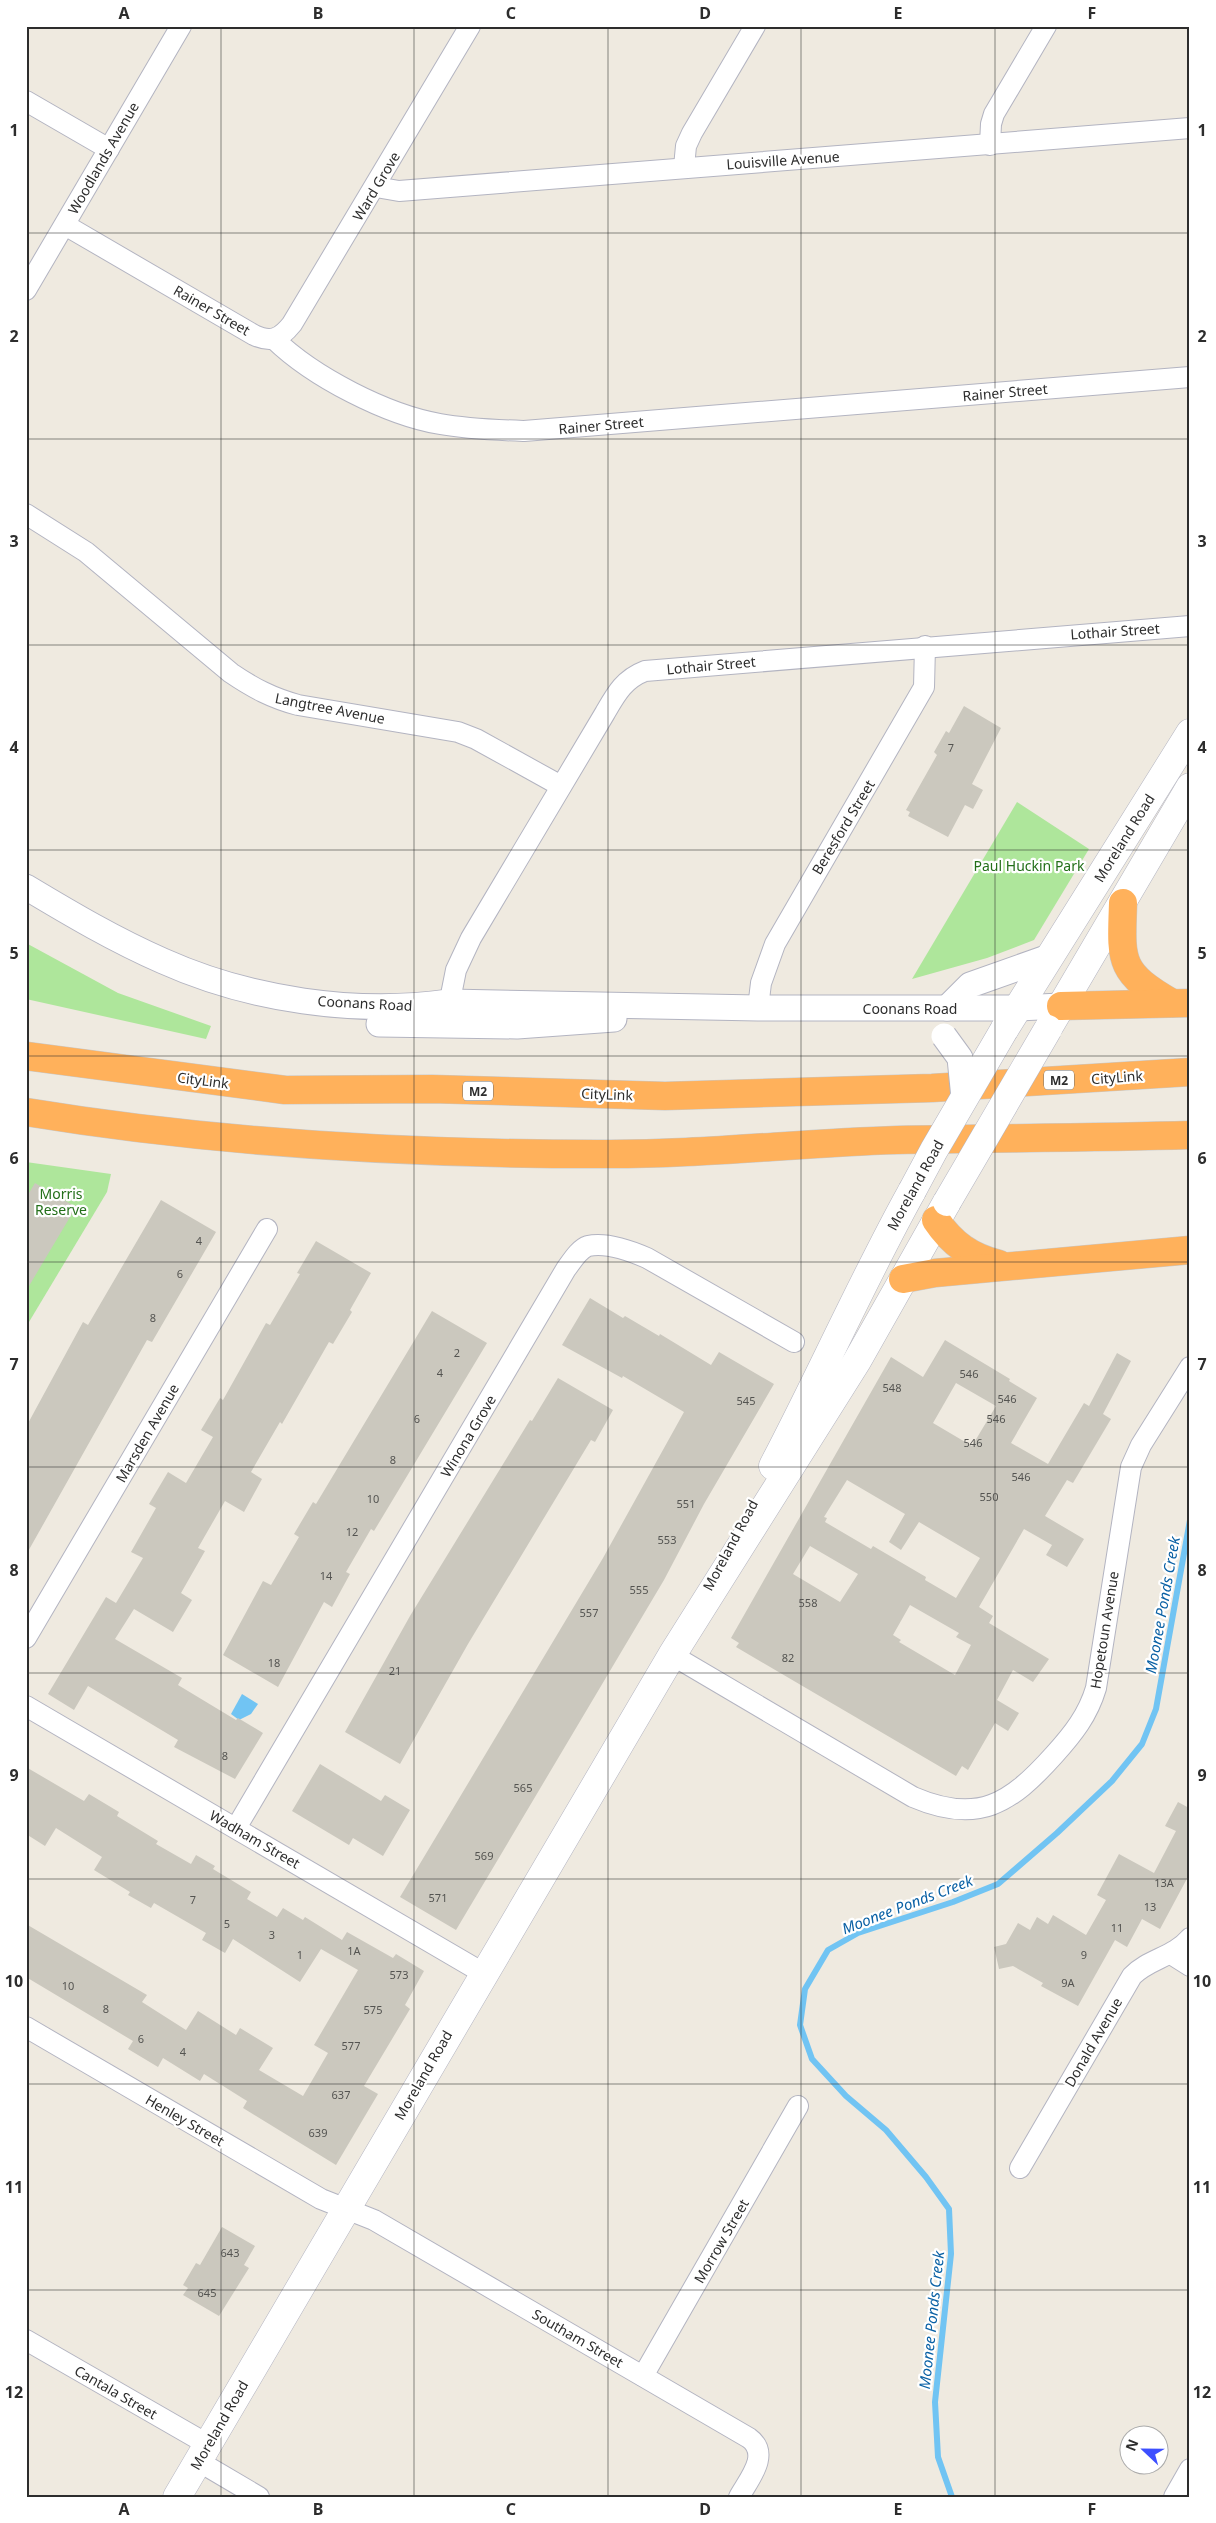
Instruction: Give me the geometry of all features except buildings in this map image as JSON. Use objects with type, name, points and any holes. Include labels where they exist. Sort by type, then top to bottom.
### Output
[{"type":"highway","points":[[1123,903],[1122,944],[1126,964],[1133,975],[1150,991],[1181,1003]]},
{"type":"highway","points":[[1061,1006],[1181,1003]]},
{"type":"highway","name":"CityLink","points":[[26,1056],[286,1090],[432,1089],[665,1096],[932,1088],[1190,1072]]},
{"type":"highway","points":[[26,1112],[118,1127],[268,1142],[414,1150],[601,1154],[894,1140],[1190,1135]]},
{"type":"highway","points":[[932,1202],[945,1234],[967,1253],[1003,1265],[1042,1264]]},
{"type":"highway","points":[[903,1279],[934,1273],[1190,1250]]},
{"type":"main road","name":"Moreland Road","points":[[177,2497],[483,1973],[672,1655],[853,1367],[903,1279],[932,1202],[934,1150],[1049,957],[1190,733]]},
{"type":"main road","name":"Moreland Road","points":[[672,1655],[810,1396],[877,1256],[932,1202],[1048,1029],[1190,787]]},
{"type":"street","name":"Woodlands Avenue","points":[[26,290],[180,26]]},
{"type":"street","name":"Ward Grove","points":[[274,339],[280,337],[292,324],[470,26]]},
{"type":"street","points":[[684,167],[686,146],[692,133],[755,26]]},
{"type":"street","points":[[990,145],[989,134],[994,114],[1046,26]]},
{"type":"street","points":[[26,100],[108,149]]},
{"type":"street","name":"Louisville Avenue","points":[[376,186],[399,191],[1190,128]]},
{"type":"street","name":"Rainer Street","points":[[65,225],[254,334],[262,338],[274,339],[306,365],[382,406],[440,424],[500,430],[543,429],[1190,377]]},
{"type":"street","name":"Langtree Avenue","points":[[26,514],[86,552],[231,673],[255,690],[273,698],[298,705],[458,732],[476,738],[561,786]]},
{"type":"street","name":"Lothair Street","points":[[447,1014],[456,970],[465,950],[619,690],[625,682],[639,673],[924,646],[1190,626]]},
{"type":"street","name":"Beresford Street","points":[[758,1008],[761,983],[775,944],[924,687],[924,646]]},
{"type":"street","name":"Coonans Road","points":[[26,887],[120,941],[164,962],[228,984],[299,1000],[358,1006],[410,1007],[517,1026],[758,1008],[947,1008],[1011,1019],[1061,1006]]},
{"type":"street","name":"Coonans Road","points":[[26,905],[119,958],[201,993],[255,1008],[307,1017],[366,1023],[447,1014]]},
{"type":"street","points":[[947,1008],[970,985],[1049,957]]},
{"type":"street","points":[[909,1008],[944,1036],[960,1058],[964,1098]]},
{"type":"street","name":"Marsden Avenue","points":[[26,1638],[267,1229]]},
{"type":"street","name":"Winona Grove","points":[[236,1828],[561,1277],[582,1250],[588,1246],[601,1246],[633,1252],[647,1258],[794,1342]]},
{"type":"street","name":"Hopetoun Avenue","points":[[672,1655],[913,1797],[935,1807],[957,1810],[978,1809],[1014,1794],[1028,1784],[1075,1730],[1092,1702],[1096,1688],[1131,1467],[1146,1438],[1190,1367]]},
{"type":"street","name":"Wadham Street","points":[[26,1706],[483,1973]]},
{"type":"street","name":"Donald Avenue","points":[[1020,2168],[1132,1976],[1142,1968],[1171,1954],[1190,1938]]},
{"type":"street","points":[[1171,1954],[1190,1966]]},
{"type":"street","name":"Henley Street","points":[[26,2028],[322,2200],[346,2208]]},
{"type":"street","name":"Morrow Street","points":[[643,2376],[798,2106]]},
{"type":"street","name":"Southam Street","points":[[346,2208],[374,2220],[755,2443],[759,2449],[758,2463],[739,2497]]},
{"type":"street","name":"Cantala Street","points":[[26,2340],[202,2453],[259,2497]]},
{"type":"street","points":[[1174,2497],[1190,2469]]},
{"type":"green space","name":"Paul Huckin Park","points":[[1017,802],[1089,849],[1034,940],[987,958],[912,979]]},
{"type":"green space","points":[[26,943],[118,993],[211,1026],[206,1039],[26,999]]},
{"type":"green space","name":"Morris Reserve","points":[[26,1162],[111,1174],[107,1192],[26,1327]]},
{"type":"water","points":[[242,1694],[258,1704],[251,1714],[239,1720],[231,1714]]},
{"type":"waterway","name":"Moonee Ponds Creek","points":[[952,2497],[938,2457],[935,2402],[951,2254],[949,2209],[926,2177],[886,2130],[846,2096],[812,2059],[800,2025],[805,1989],[828,1950],[858,1933],[953,1902],[998,1884],[1057,1833],[1112,1781],[1142,1744],[1156,1709],[1190,1520]]}]
